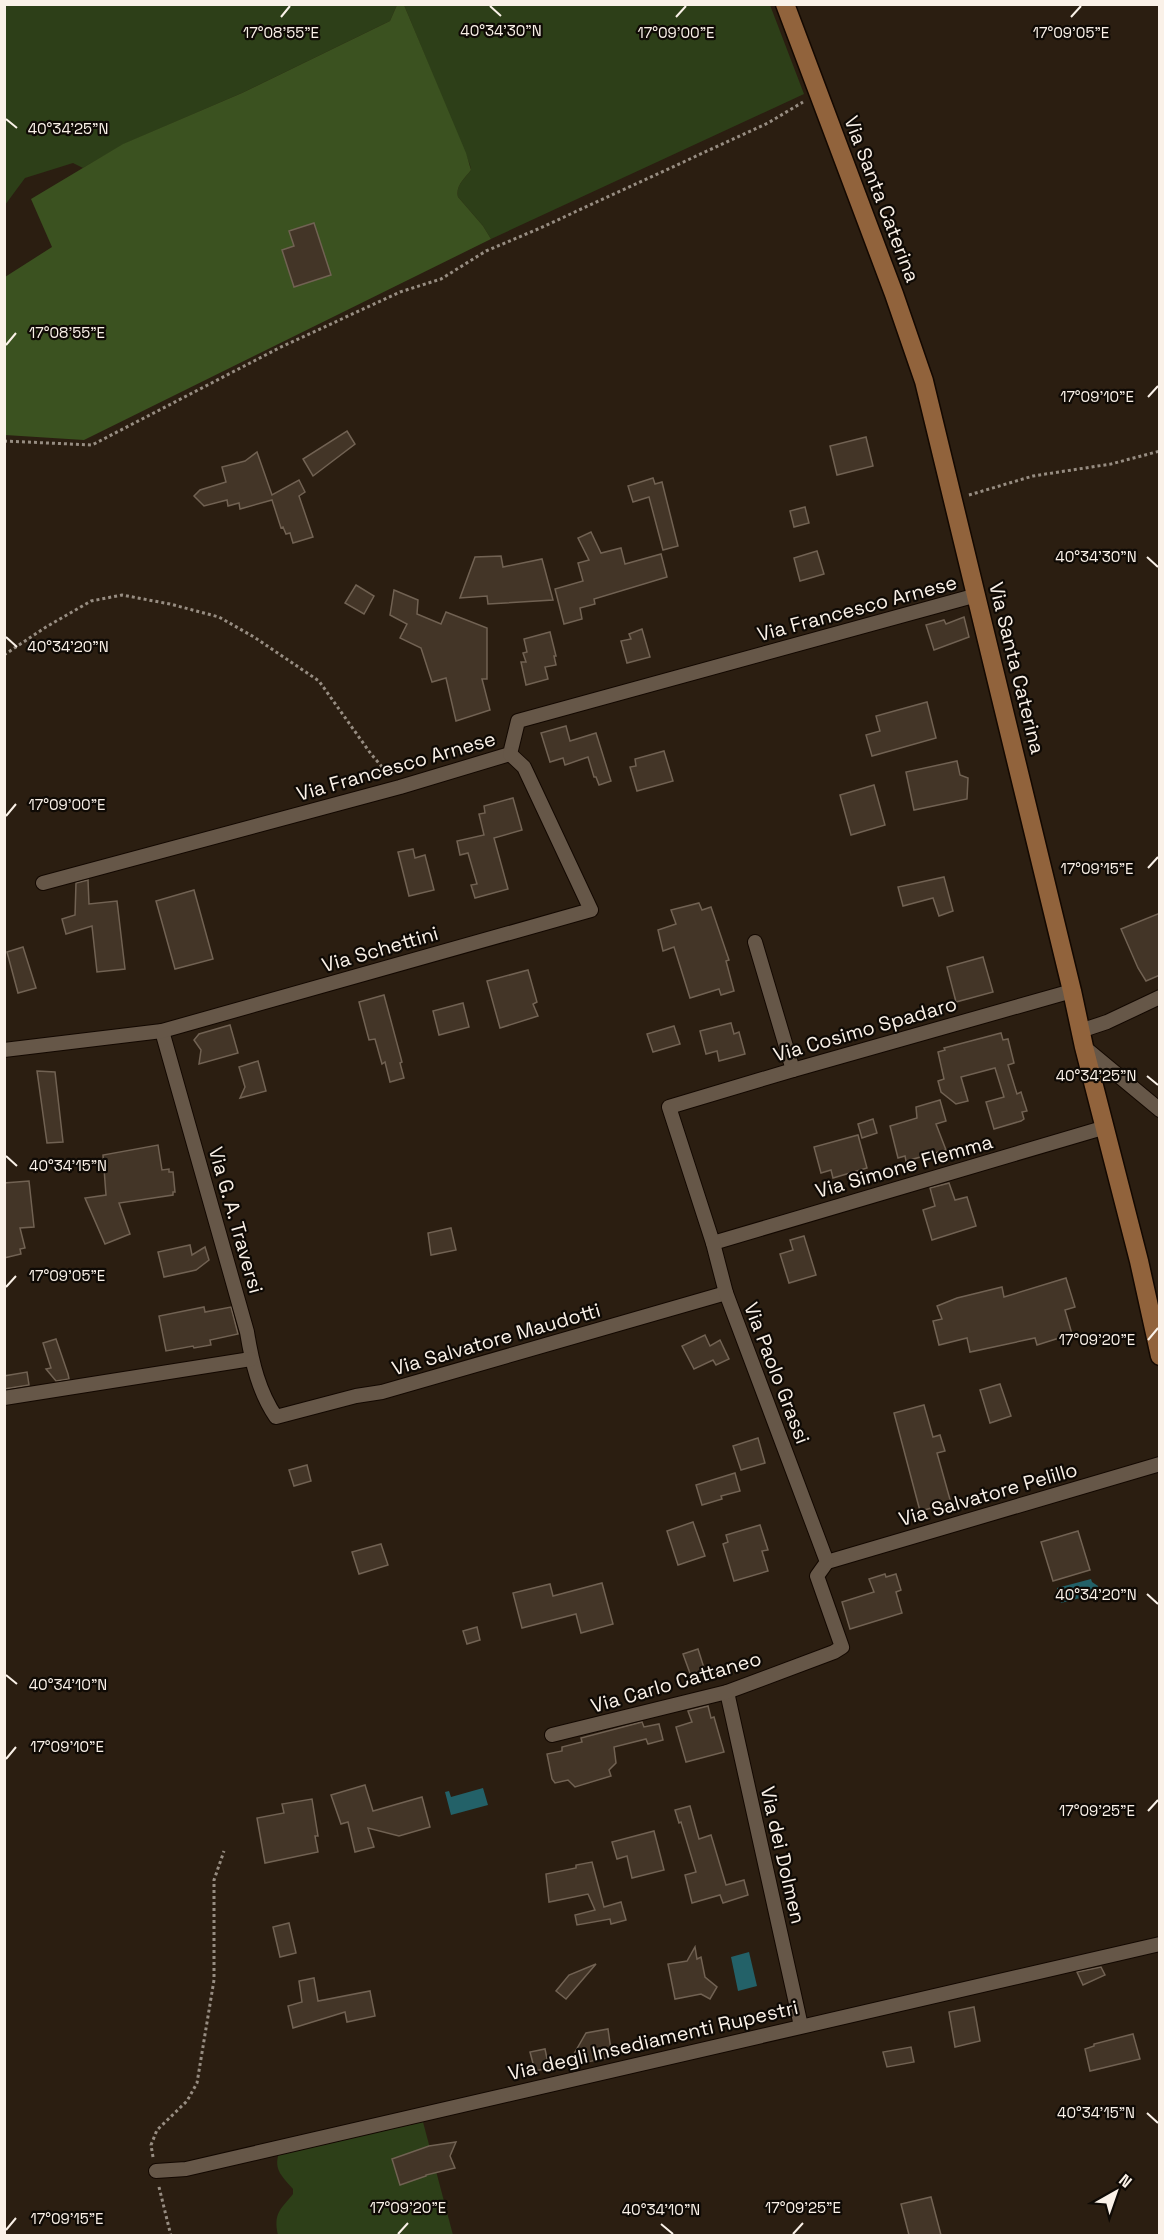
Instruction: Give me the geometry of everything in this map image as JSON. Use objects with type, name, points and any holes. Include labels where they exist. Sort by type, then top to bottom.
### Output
[{"type":"street","name":"Via Santa Caterina","points":[[785,4],[894,294],[924,381],[1082,1039],[1139,1261],[1160,1356]]},
{"type":"street","name":"Via Francesco Arnese","points":[[43,883],[400,787],[510,754],[518,721],[976,595]]},
{"type":"street","name":"Via Schettini","points":[[4,1050],[162,1031],[591,910],[524,767],[510,754]]},
{"type":"street","points":[[755,942],[792,1070]]},
{"type":"street","name":"Via Cosimo Spadaro","points":[[669,1107],[1072,991]]},
{"type":"street","points":[[1160,996],[1107,1022],[1082,1039],[1160,1110]]},
{"type":"street","name":"Via G. A. Traversi","points":[[162,1031],[247,1332],[252,1359],[265,1401],[276,1418]]},
{"type":"street","name":"Via Paolo Grassi","points":[[669,1107],[713,1243],[726,1293],[827,1562]]},
{"type":"street","name":"Via Simone Flemma","points":[[713,1243],[1106,1127]]},
{"type":"street","name":"Via Salvatore Maudotti","points":[[276,1418],[356,1396],[382,1392],[726,1293]]},
{"type":"street","points":[[4,1398],[252,1359]]},
{"type":"street","name":"Via Salvatore Pelillo","points":[[827,1562],[1160,1464]]},
{"type":"street","name":"Via Carlo Cattaneo","points":[[552,1735],[727,1692],[834,1653],[842,1647],[818,1576],[827,1562]]},
{"type":"street","name":"Via dei Dolmen","points":[[727,1692],[801,2026]]},
{"type":"street","name":"Via degli Insediamenti Rupestri","points":[[156,2171],[186,2169],[1160,1944]]},
{"type":"path","points":[[4,441],[92,445],[279,348],[400,292],[441,279],[486,251],[768,123],[818,93]]},
{"type":"path","points":[[953,500],[1034,476],[1111,464],[1160,451]]},
{"type":"path","points":[[4,655],[91,601],[122,596],[170,604],[219,616],[319,681],[371,754],[400,787]]},
{"type":"path","points":[[171,2235],[151,2145],[157,2130],[187,2102],[197,2083],[214,1980],[214,1880],[224,1851]]},
{"type":"green space","points":[[5,5],[397,5],[390,21],[242,93],[124,144],[83,168],[73,163],[25,178],[5,205]]},
{"type":"green space","points":[[397,5],[404,5],[466,153],[471,170],[459,186],[458,197],[491,239],[84,440],[5,435],[5,277],[52,247],[31,199],[123,144],[242,93],[390,21]]},
{"type":"green space","points":[[404,5],[770,5],[804,94],[491,239],[458,197],[459,186],[471,170],[470,165]]},
{"type":"green space","points":[[423,2122],[453,2235],[278,2235],[277,2216],[293,2194],[293,2189],[278,2169],[279,2153]]},
{"type":"water","points":[[1091,1579],[1098,1586],[1095,1594],[1061,1603],[1057,1588]]},
{"type":"water","points":[[483,1788],[488,1805],[451,1815],[445,1792],[449,1791],[451,1797]]},
{"type":"water","points":[[749,1952],[757,1986],[738,1991],[731,1957]]},
{"type":"building","points":[[314,223],[331,275],[294,287],[282,250],[294,246],[289,231]]},
{"type":"building","points":[[347,431],[355,444],[313,476],[303,459]]},
{"type":"building","points":[[866,437],[873,466],[837,475],[830,446]]},
{"type":"building","points":[[257,452],[272,495],[299,480],[305,492],[299,496],[313,537],[293,543],[290,533],[286,534],[283,527],[281,528],[272,500],[240,509],[239,503],[228,506],[227,500],[204,506],[194,496],[200,490],[226,482],[222,467],[245,461]]},
{"type":"building","points":[[653,478],[655,484],[662,482],[678,546],[663,550],[649,497],[633,502],[628,486]]},
{"type":"building","points":[[805,507],[809,523],[794,527],[790,511]]},
{"type":"building","points":[[591,532],[601,553],[621,548],[625,564],[661,554],[667,577],[594,599],[595,604],[580,608],[582,619],[564,624],[555,589],[583,581],[578,563],[589,560],[578,538]]},
{"type":"building","points":[[817,551],[824,574],[800,581],[794,558]]},
{"type":"building","points":[[501,556],[503,567],[542,559],[553,600],[488,604],[487,596],[460,598],[475,557]]},
{"type":"building","points":[[356,585],[374,596],[364,614],[345,603]]},
{"type":"building","points":[[394,590],[418,600],[417,614],[441,624],[446,612],[487,628],[487,679],[482,679],[490,710],[456,721],[446,678],[432,682],[421,648],[400,638],[407,624],[390,615]]},
{"type":"building","points":[[964,617],[969,637],[934,650],[926,625],[944,620],[946,624]]},
{"type":"building","points":[[642,629],[650,657],[627,663],[621,641],[631,639],[629,634]]},
{"type":"building","points":[[550,632],[556,665],[545,667],[548,679],[526,685],[521,662],[526,662],[523,653],[527,652],[524,639]]},
{"type":"building","points":[[927,702],[936,738],[872,756],[866,735],[880,731],[876,716]]},
{"type":"building","points":[[566,726],[570,741],[596,733],[611,781],[599,785],[588,757],[565,765],[563,758],[550,762],[541,733]]},
{"type":"building","points":[[664,751],[673,781],[637,791],[630,767],[636,766],[635,759]]},
{"type":"building","points":[[957,761],[960,775],[968,778],[967,799],[914,810],[906,772]]},
{"type":"building","points":[[874,785],[885,825],[851,835],[840,795]]},
{"type":"building","points":[[513,798],[522,830],[494,838],[508,889],[475,898],[471,885],[477,884],[468,853],[460,855],[457,841],[484,835],[479,814],[485,813],[484,806]]},
{"type":"building","points":[[413,849],[415,858],[425,855],[434,890],[409,896],[398,852]]},
{"type":"building","points":[[944,877],[953,911],[939,916],[933,898],[903,906],[898,887]]},
{"type":"building","points":[[88,880],[89,904],[117,901],[125,969],[97,972],[92,926],[66,934],[62,919],[75,915],[76,883]]},
{"type":"building","points":[[194,890],[213,959],[175,969],[156,901]]},
{"type":"building","points":[[699,903],[702,910],[711,907],[729,960],[726,961],[734,991],[721,995],[719,989],[690,998],[674,947],[663,951],[658,930],[676,924],[671,910]]},
{"type":"building","points":[[1160,913],[1160,975],[1146,981],[1121,929]]},
{"type":"building","points":[[23,947],[36,988],[18,993],[7,952]]},
{"type":"building","points":[[983,957],[993,992],[956,1002],[947,967]]},
{"type":"building","points":[[528,970],[537,1002],[533,1004],[538,1016],[500,1028],[487,981]]},
{"type":"building","points":[[384,995],[402,1062],[400,1063],[404,1078],[390,1082],[385,1062],[382,1064],[375,1039],[369,1040],[359,1002]]},
{"type":"building","points":[[463,1003],[469,1027],[439,1035],[433,1011]]},
{"type":"building","points":[[731,1023],[734,1034],[739,1032],[745,1054],[719,1061],[717,1051],[706,1054],[700,1031]]},
{"type":"building","points":[[230,1025],[238,1053],[199,1064],[201,1050],[194,1040],[199,1034]]},
{"type":"building","points":[[674,1026],[680,1044],[653,1052],[647,1034]]},
{"type":"building","points":[[1001,1033],[1003,1040],[1008,1039],[1014,1063],[1008,1065],[1017,1094],[1021,1092],[1027,1111],[1022,1112],[1024,1119],[1021,1121],[994,1129],[986,1102],[1004,1097],[995,1068],[961,1077],[968,1101],[956,1104],[941,1092],[938,1081],[944,1079],[938,1052],[945,1050],[944,1048]]},
{"type":"building","points":[[258,1061],[266,1091],[240,1098],[245,1087],[239,1067]]},
{"type":"building","points":[[37,1071],[55,1072],[63,1142],[47,1143]]},
{"type":"building","points":[[940,1100],[946,1121],[936,1124],[946,1150],[906,1161],[905,1156],[898,1158],[890,1126],[917,1118],[916,1107]]},
{"type":"building","points":[[873,1119],[877,1133],[862,1138],[858,1124]]},
{"type":"building","points":[[858,1135],[867,1168],[833,1178],[831,1170],[821,1173],[814,1147]]},
{"type":"building","points":[[158,1145],[162,1170],[169,1169],[169,1172],[173,1172],[175,1192],[173,1195],[119,1203],[130,1234],[105,1244],[85,1198],[106,1195],[103,1155]]},
{"type":"building","points":[[29,1181],[34,1227],[20,1228],[25,1248],[20,1249],[21,1254],[4,1258],[4,1183]]},
{"type":"building","points":[[949,1183],[955,1200],[967,1197],[976,1226],[932,1240],[923,1210],[935,1206],[930,1188]]},
{"type":"building","points":[[451,1228],[456,1250],[431,1255],[428,1233]]},
{"type":"building","points":[[804,1236],[816,1275],[789,1283],[780,1254],[793,1250],[790,1240]]},
{"type":"building","points":[[190,1245],[192,1255],[205,1247],[209,1260],[196,1270],[164,1277],[158,1252]]},
{"type":"building","points":[[1066,1278],[1075,1307],[1065,1310],[1072,1334],[1037,1345],[1035,1338],[970,1352],[967,1338],[939,1345],[933,1321],[942,1319],[937,1306],[957,1298],[1002,1287],[1004,1297]]},
{"type":"building","points":[[204,1307],[205,1312],[231,1307],[238,1334],[210,1340],[211,1345],[166,1351],[159,1316]]},
{"type":"building","points":[[705,1335],[710,1346],[720,1340],[729,1359],[716,1365],[713,1360],[694,1369],[682,1346]]},
{"type":"building","points":[[56,1339],[69,1379],[56,1381],[46,1369],[51,1368],[43,1343]]},
{"type":"building","points":[[27,1372],[29,1385],[4,1389],[4,1376]]},
{"type":"building","points":[[1000,1384],[1011,1416],[990,1423],[980,1390]]},
{"type":"building","points":[[924,1405],[933,1437],[940,1435],[945,1451],[937,1453],[951,1503],[920,1511],[894,1413]]},
{"type":"building","points":[[758,1438],[765,1463],[741,1470],[733,1446]]},
{"type":"building","points":[[307,1465],[311,1481],[294,1486],[289,1470]]},
{"type":"building","points":[[735,1473],[740,1491],[721,1496],[722,1499],[702,1505],[696,1485]]},
{"type":"building","points":[[693,1522],[705,1556],[678,1565],[667,1531]]},
{"type":"building","points":[[760,1525],[768,1550],[762,1551],[768,1571],[734,1581],[723,1544],[728,1542],[726,1535]]},
{"type":"building","points":[[1078,1531],[1090,1570],[1053,1581],[1041,1542]]},
{"type":"building","points":[[381,1544],[388,1565],[359,1574],[352,1552]]},
{"type":"building","points":[[885,1574],[886,1577],[896,1574],[901,1590],[896,1592],[902,1613],[850,1629],[842,1602],[874,1592],[869,1579]]},
{"type":"building","points":[[602,1583],[613,1624],[581,1633],[576,1614],[522,1628],[513,1593],[550,1584],[553,1596]]},
{"type":"building","points":[[477,1627],[480,1640],[467,1644],[463,1631]]},
{"type":"building","points":[[698,1649],[705,1671],[691,1676],[683,1654]]},
{"type":"building","points":[[708,1706],[711,1718],[714,1717],[724,1752],[686,1762],[676,1727],[692,1722],[688,1711]]},
{"type":"building","points":[[642,1722],[644,1727],[659,1724],[663,1740],[648,1744],[646,1739],[614,1747],[616,1763],[609,1770],[611,1776],[575,1787],[568,1780],[555,1783],[552,1779],[547,1754],[562,1751],[562,1747],[582,1742],[581,1738]]},
{"type":"building","points":[[365,1785],[373,1811],[422,1797],[430,1827],[399,1836],[368,1828],[374,1847],[355,1852],[348,1822],[341,1824],[331,1795]]},
{"type":"building","points":[[312,1799],[318,1852],[265,1863],[257,1818],[284,1813],[282,1804]]},
{"type":"building","points":[[690,1806],[699,1839],[711,1835],[726,1885],[744,1880],[748,1895],[723,1903],[720,1895],[692,1903],[685,1875],[696,1872],[681,1822],[679,1823],[675,1810]]},
{"type":"building","points":[[654,1831],[664,1870],[632,1878],[627,1856],[617,1859],[612,1842]]},
{"type":"building","points":[[592,1862],[604,1907],[621,1902],[626,1920],[611,1924],[610,1919],[577,1925],[575,1915],[595,1910],[588,1894],[549,1902],[546,1874]]},
{"type":"building","points":[[289,1923],[296,1953],[280,1957],[273,1927]]},
{"type":"building","points":[[695,1947],[697,1959],[701,1957],[705,1977],[717,1987],[710,1999],[701,1994],[675,1999],[668,1964],[687,1961]]},
{"type":"building","points":[[596,1964],[566,1999],[556,1991],[569,1975]]},
{"type":"building","points":[[1101,1967],[1105,1975],[1083,1985],[1077,1972]]},
{"type":"building","points":[[314,1978],[318,2001],[370,1991],[375,2016],[347,2022],[345,2012],[293,2028],[288,2006],[302,2002],[299,1981]]},
{"type":"building","points":[[974,2007],[980,2041],[955,2047],[949,2012]]},
{"type":"building","points":[[608,2029],[612,2057],[567,2066],[586,2033]]},
{"type":"building","points":[[1133,2034],[1140,2059],[1090,2071],[1085,2049],[1094,2044]]},
{"type":"building","points":[[911,2047],[914,2062],[887,2067],[883,2052]]},
{"type":"building","points":[[545,2049],[549,2068],[535,2071],[530,2052]]},
{"type":"building","points":[[456,2142],[450,2156],[455,2168],[426,2175],[400,2185],[392,2159],[429,2146]]},
{"type":"building","points":[[931,2197],[941,2235],[909,2235],[901,2204]]}]
